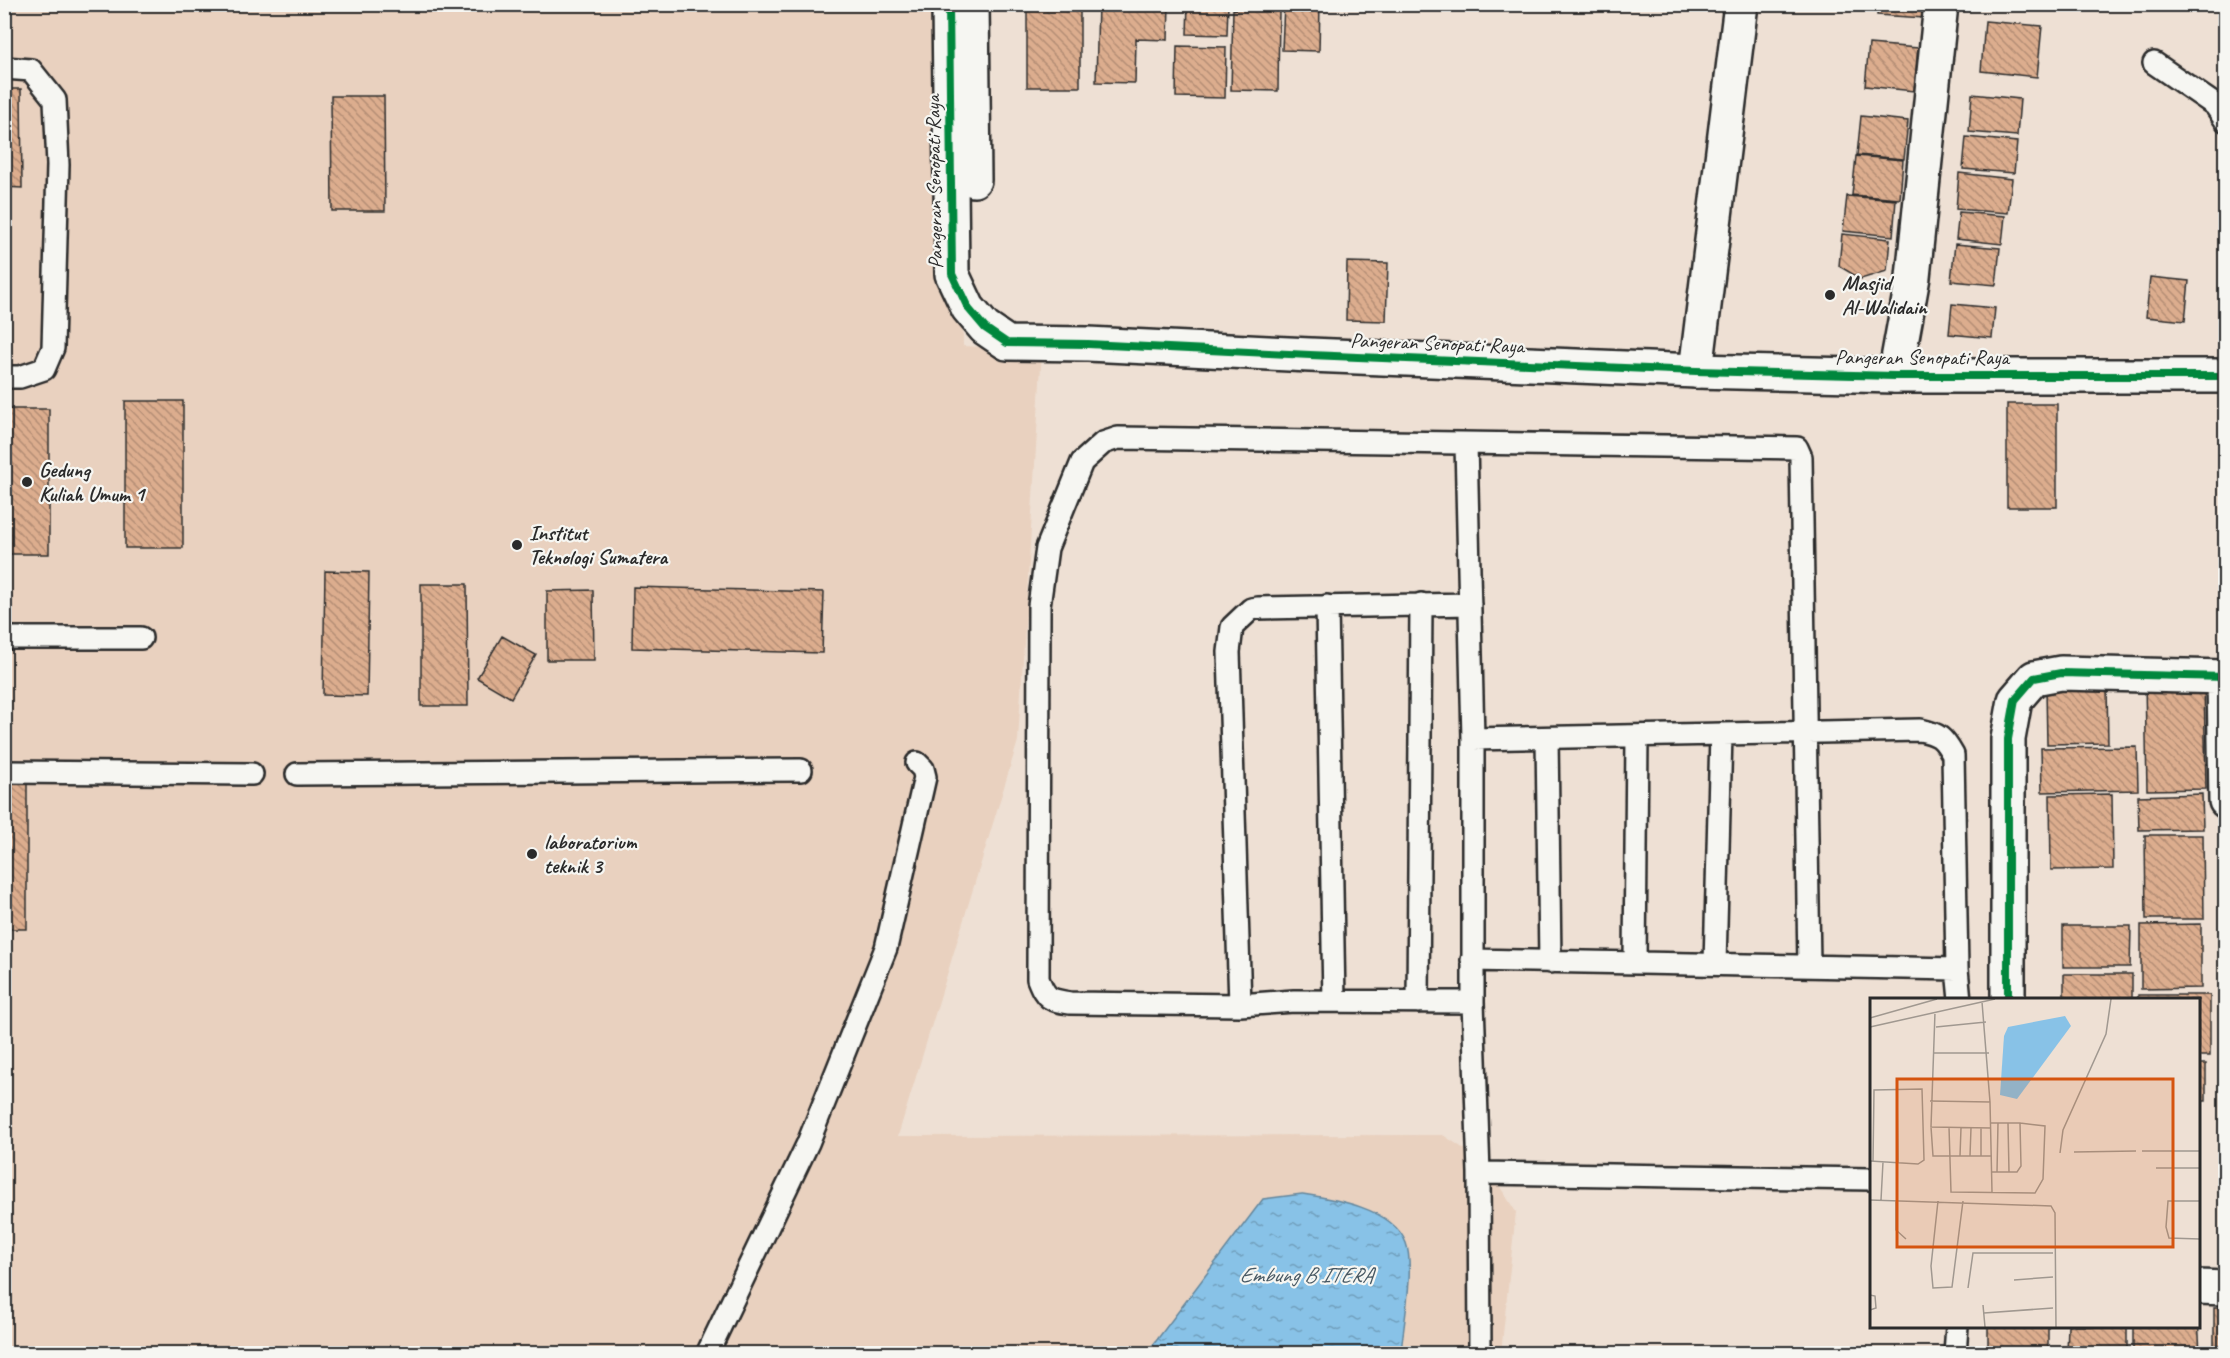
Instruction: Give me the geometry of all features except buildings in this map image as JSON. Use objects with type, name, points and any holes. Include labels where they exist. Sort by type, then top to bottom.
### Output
[{"type":"street","name":"Pangeran Senopati Raya","points":[[949,4],[952,274],[968,308],[985,328],[1007,342],[1696,371],[1895,376],[2226,376]]},
{"type":"street","name":"Pangeran Senopati Raya","points":[[968,308],[975,275],[972,4]]},
{"type":"street","points":[[1696,371],[1741,4]]},
{"type":"street","points":[[1895,376],[1913,276],[1941,4]]},
{"type":"street","points":[[2008,998],[2008,739],[2015,700],[2034,678],[2061,673],[2225,677],[2226,801]]},
{"type":"street","points":[[2200,1287],[2226,1288]]},
{"type":"lane","points":[[2154,63],[2215,105],[2226,121]]},
{"type":"lane","points":[[4,68],[31,70],[55,100],[58,165],[53,348],[44,369],[20,377],[4,377]]},
{"type":"lane","points":[[1473,1002],[1294,1001],[1240,1005],[1070,1003],[1053,1000],[1044,994],[1038,979],[1038,606],[1047,548],[1082,462],[1103,443],[1118,438],[1797,448],[1801,457],[1809,966]]},
{"type":"lane","points":[[1466,444],[1473,739],[1472,960],[1479,1173],[1480,1353]]},
{"type":"lane","points":[[1418,1002],[1421,604]]},
{"type":"lane","points":[[1240,1005],[1229,652],[1232,627],[1251,609],[1258,608],[1470,604]]},
{"type":"lane","points":[[1327,606],[1334,1001]]},
{"type":"lane","points":[[4,638],[141,638]]},
{"type":"lane","points":[[1473,739],[1920,730],[1936,734],[1945,741],[1953,755],[1960,998]]},
{"type":"lane","points":[[1715,964],[1721,734]]},
{"type":"lane","points":[[1635,963],[1637,736]]},
{"type":"lane","points":[[1547,738],[1550,962]]},
{"type":"lane","points":[[707,1353],[808,1143],[886,948],[925,777],[923,769],[917,763]]},
{"type":"lane","points":[[297,774],[801,770]]},
{"type":"lane","points":[[4,772],[252,774]]},
{"type":"lane","points":[[1472,960],[1958,969]]},
{"type":"lane","points":[[1479,1173],[1870,1179]]},
{"type":"lane","points":[[1955,1353],[1957,1328]]},
{"type":"shaded area","name":"Institut Teknologi Sumatera","points":[[5,5],[958,5],[963,346],[1042,350],[1018,741],[898,1136],[1443,1135],[1484,1162],[1516,1212],[1501,1353],[5,1354]]},
{"type":"water","name":"Embung B ITERA","points":[[1302,1194],[1361,1207],[1389,1221],[1399,1231],[1406,1243],[1409,1267],[1401,1353],[1147,1353],[1263,1199]]},
{"type":"cycle path","points":[[949,4],[952,274],[968,308],[985,328],[1007,343],[1088,344],[1696,371],[1895,376],[2226,376]]},
{"type":"cycle path","points":[[2008,998],[2008,739],[2015,700],[2034,678],[2061,673],[2226,677]]},
{"type":"place","name":"Masjid Al-Walidain","points":[[1830,295]]},
{"type":"place","name":"Gedung Kuliah Umum 1","points":[[27,482]]},
{"type":"place","name":"Institut Teknologi Sumatera","points":[[517,545]]},
{"type":"place","name":"laboratorium teknik 3","points":[[532,854]]}]
